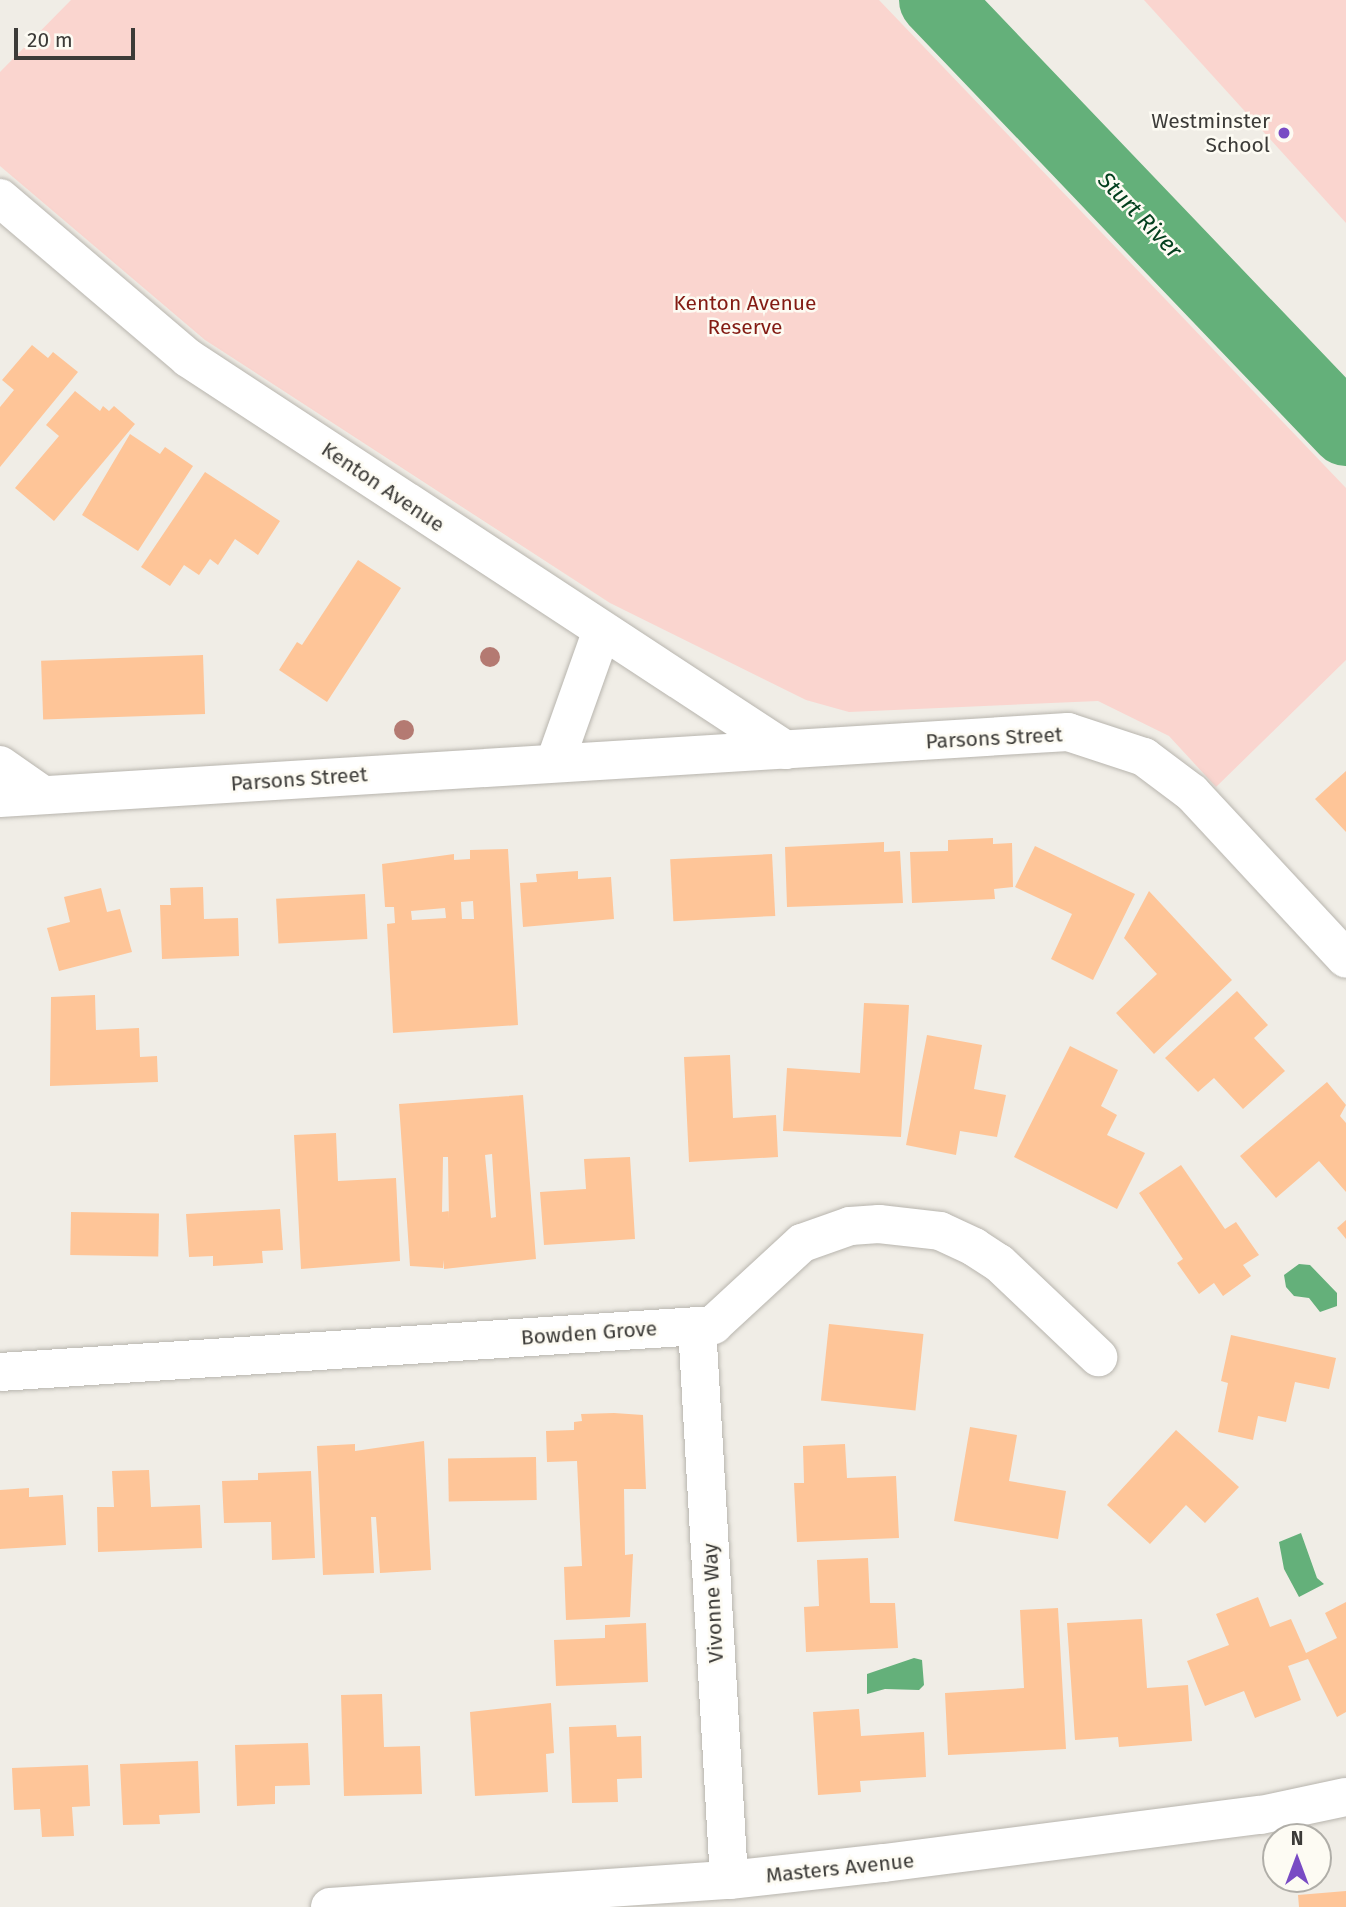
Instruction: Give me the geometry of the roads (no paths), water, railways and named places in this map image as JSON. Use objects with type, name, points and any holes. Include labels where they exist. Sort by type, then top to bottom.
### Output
[{"type":"street","name":"Kenton Avenue","points":[[0,198],[188,358],[601,632],[786,750]]},
{"type":"street","points":[[555,762],[601,632]]},
{"type":"street","name":"Parsons Street","points":[[0,798],[1068,732],[1144,757],[1192,793],[1346,959]]},
{"type":"street","points":[[0,765],[43,795]]},
{"type":"street","name":"Bowden Grove","points":[[0,1372],[713,1325],[802,1242],[850,1226],[910,1225],[940,1231],[999,1263],[1098,1357]]},
{"type":"street","name":"Vivonne Way","points":[[697,1326],[729,1880]]},
{"type":"street","name":"Masters Avenue","points":[[330,1907],[729,1880],[1261,1815],[1346,1797]]},
{"type":"waterway","name":"Sturt River","points":[[935,0],[1346,430]]},
{"type":"place","name":"Westminster School","points":[[1284,133]]},
{"type":"park label","name":"Kenton Avenue Reserve","points":[[745,315]]}]
